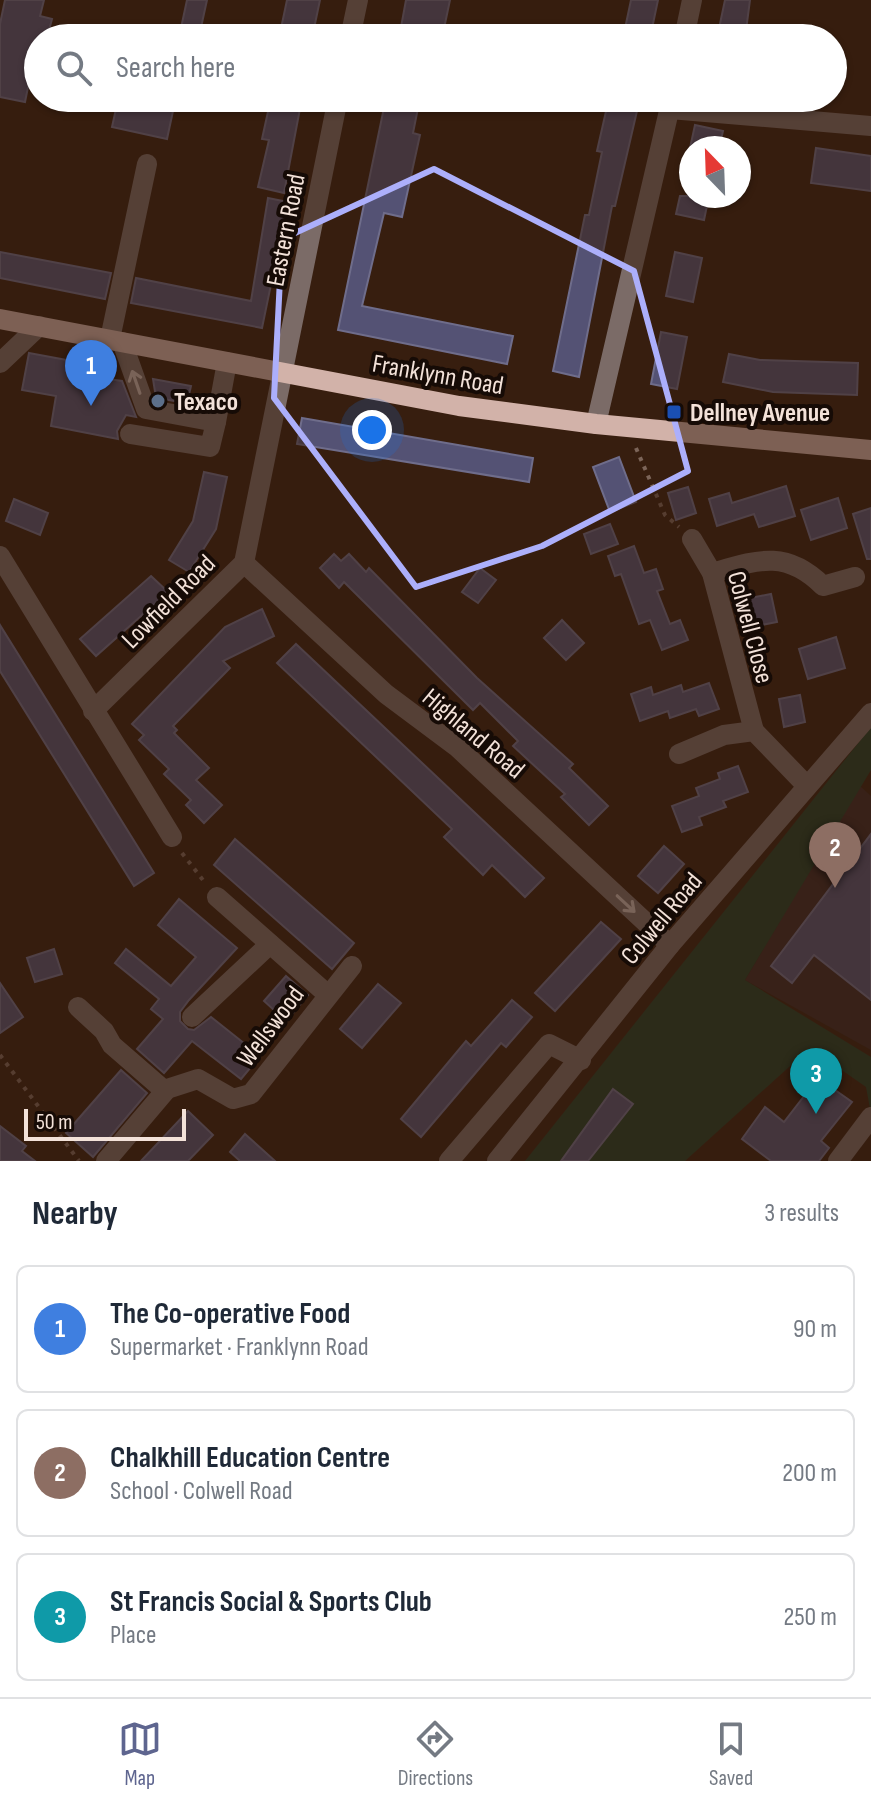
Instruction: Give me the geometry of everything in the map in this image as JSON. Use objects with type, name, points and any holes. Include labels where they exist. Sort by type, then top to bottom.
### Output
[{"type":"main road","name":"Franklynn Road","points":[[0,319],[459,406],[596,424],[871,450]]},
{"type":"street","points":[[353,24],[358,0]]},
{"type":"street","points":[[687,24],[692,0]]},
{"type":"street","name":"Eastern Road","points":[[283,372],[335,112]]},
{"type":"street","points":[[596,424],[669,112]]},
{"type":"street","points":[[744,112],[871,126]]},
{"type":"street","points":[[147,164],[116,341],[146,409],[216,422]]},
{"type":"street","points":[[0,363],[39,326]]},
{"type":"street","points":[[130,434],[210,447],[227,362]]},
{"type":"street","name":"Lowfield Road","points":[[93,711],[244,563],[283,372]]},
{"type":"street","name":"Colwell Close","points":[[692,539],[712,573],[754,731],[807,786]]},
{"type":"street","points":[[0,556],[172,837]]},
{"type":"street","points":[[712,573],[758,559],[792,563],[823,586],[855,577]]},
{"type":"street","name":"Highland Road","points":[[244,563],[386,694],[457,747],[670,945]]},
{"type":"street","name":"Colwell Road","points":[[497,1161],[581,1060],[670,945],[871,713]]},
{"type":"street","points":[[679,754],[724,735],[754,731]]},
{"type":"street","name":"Wellswood","points":[[217,897],[327,994]]},
{"type":"street","name":"Wellswood","points":[[192,1017],[270,944]]},
{"type":"street","name":"Wellswood","points":[[165,1091],[198,1079],[233,1099],[251,1094],[352,966]]},
{"type":"street","points":[[78,1007],[104,1031],[112,1045],[165,1091],[106,1161]]},
{"type":"street","points":[[449,1161],[549,1044],[581,1060]]},
{"type":"street","points":[[838,1161],[871,1117]]},
{"type":"path","points":[[627,427],[665,515],[692,539]]},
{"type":"path","points":[[172,837],[217,897]]},
{"type":"path","points":[[0,1055],[79,1161]]},
{"type":"highlighted area","points":[[434,169],[634,271],[688,471],[542,546],[416,587],[274,398],[282,239]]},
{"type":"shaded area","points":[[860,786],[871,796],[871,1050],[745,980]]},
{"type":"green space","points":[[871,727],[871,770],[745,980],[871,1057],[871,1114],[866,1087],[810,1048],[685,1161],[525,1161]]},
{"type":"building","points":[[5,0],[44,0],[40,16],[52,19],[51,24],[24,24],[24,102],[0,97],[0,24]]},
{"type":"building","points":[[187,0],[207,0],[202,24],[182,24]]},
{"type":"building","points":[[287,0],[320,0],[315,24],[282,24]]},
{"type":"building","points":[[406,0],[450,0],[445,24],[402,24]]},
{"type":"building","points":[[631,0],[658,0],[653,24],[626,24]]},
{"type":"building","points":[[725,0],[750,0],[747,24],[720,24]]},
{"type":"building","points":[[115,112],[173,112],[167,139],[112,127]]},
{"type":"building","points":[[268,112],[299,112],[284,193],[258,187],[269,140],[262,139]]},
{"type":"building","points":[[383,112],[417,112],[413,133],[420,135],[402,217],[384,213],[362,306],[513,336],[507,364],[338,330]]},
{"type":"building","points":[[606,112],[637,112],[615,206],[612,206],[579,377],[553,371],[585,215],[589,215],[602,152],[597,151]]},
{"type":"building","points":[[695,125],[723,131],[722,136],[693,136]]},
{"type":"building","points":[[816,148],[871,156],[871,191],[811,183]]},
{"type":"building","points":[[268,198],[288,202],[262,328],[131,303],[136,278],[251,301]]},
{"type":"building","points":[[679,200],[679,208],[706,208],[704,220],[676,214]]},
{"type":"building","points":[[0,252],[111,273],[105,299],[0,278]]},
{"type":"building","points":[[675,252],[702,258],[693,302],[666,296]]},
{"type":"building","points":[[661,332],[687,337],[677,389],[651,384]]},
{"type":"building","points":[[29,353],[110,368],[108,379],[122,381],[136,417],[126,415],[117,431],[118,439],[51,426],[56,396],[22,390]]},
{"type":"building","points":[[729,354],[760,360],[858,363],[857,395],[773,392],[723,382]]},
{"type":"building","points":[[153,379],[191,386],[187,403],[156,398]]},
{"type":"building","points":[[302,418],[533,458],[529,482],[297,444]]},
{"type":"building","points":[[619,457],[636,502],[610,512],[593,467]]},
{"type":"building","points":[[204,472],[227,477],[216,529],[189,572],[169,560],[193,521]]},
{"type":"building","points":[[786,486],[795,516],[759,527],[754,514],[717,526],[709,499],[729,493],[732,503]]},
{"type":"building","points":[[688,487],[696,513],[676,520],[668,493]]},
{"type":"building","points":[[838,498],[847,528],[811,540],[801,510]]},
{"type":"building","points":[[14,499],[48,513],[40,535],[6,521]]},
{"type":"building","points":[[871,508],[871,559],[867,559],[853,514]]},
{"type":"building","points":[[610,524],[618,544],[591,554],[584,534]]},
{"type":"building","points":[[634,546],[644,573],[656,569],[663,589],[657,591],[670,624],[680,620],[688,640],[662,650],[650,620],[639,624],[621,574],[615,576],[608,556]]},
{"type":"building","points":[[334,554],[341,561],[349,554],[366,572],[369,568],[477,678],[573,764],[569,768],[608,806],[589,825],[561,797],[565,794],[513,746],[518,741],[480,703],[473,710],[344,582],[339,588],[320,568]]},
{"type":"building","points":[[480,568],[496,580],[478,603],[462,592]]},
{"type":"building","points":[[151,576],[168,592],[96,656],[80,639]]},
{"type":"building","points":[[771,594],[777,622],[756,626],[750,598]]},
{"type":"building","points":[[262,609],[274,636],[223,661],[230,668],[173,726],[177,730],[174,733],[209,768],[196,780],[222,805],[204,823],[186,805],[191,800],[164,774],[169,769],[139,740],[144,735],[132,724],[225,627]]},
{"type":"building","points":[[562,620],[584,643],[566,660],[544,638]]},
{"type":"building","points":[[0,625],[154,873],[134,886],[0,671]]},
{"type":"building","points":[[836,637],[845,668],[808,679],[799,649]]},
{"type":"building","points":[[296,644],[544,878],[525,897],[492,865],[483,875],[444,837],[452,829],[277,663]]},
{"type":"building","points":[[709,683],[719,709],[699,716],[696,709],[670,718],[668,711],[640,721],[631,694],[651,687],[653,695],[681,685],[683,692]]},
{"type":"building","points":[[800,695],[805,722],[784,727],[779,699]]},
{"type":"building","points":[[738,766],[748,792],[723,801],[726,807],[699,817],[702,825],[682,832],[672,806],[699,796],[696,788],[720,779],[718,773]]},
{"type":"building","points":[[871,834],[871,1000],[814,955],[792,983],[771,966]]},
{"type":"building","points":[[235,839],[354,943],[332,969],[214,865]]},
{"type":"building","points":[[664,846],[684,864],[658,893],[638,876]]},
{"type":"building","points":[[179,899],[237,948],[189,1000],[180,1012],[180,1021],[188,1029],[194,1030],[211,1017],[260,1056],[241,1079],[192,1041],[164,1073],[137,1049],[163,1019],[151,1009],[159,999],[115,963],[126,949],[171,986],[196,957],[158,925]]},
{"type":"building","points":[[601,922],[621,939],[555,1011],[535,993]]},
{"type":"building","points":[[54,949],[62,974],[35,982],[27,958]]},
{"type":"building","points":[[286,976],[308,995],[286,1021],[264,1001]]},
{"type":"building","points":[[0,983],[23,1017],[0,1033]]},
{"type":"building","points":[[378,984],[401,1003],[362,1048],[340,1029]]},
{"type":"building","points":[[512,1000],[532,1017],[506,1047],[501,1043],[421,1137],[401,1119],[466,1041],[471,1046]]},
{"type":"building","points":[[121,1070],[147,1093],[93,1157],[66,1133]]},
{"type":"building","points":[[818,1078],[852,1102],[821,1141],[829,1148],[819,1161],[771,1161],[742,1139],[765,1107],[784,1122]]},
{"type":"building","points":[[613,1089],[633,1104],[588,1161],[561,1161]]},
{"type":"building","points":[[188,1111],[213,1135],[188,1161],[141,1161]]},
{"type":"building","points":[[0,1126],[26,1146],[22,1151],[35,1161],[0,1161]]},
{"type":"building","points":[[245,1134],[275,1161],[240,1161],[230,1152]]},
{"type":"place","name":"Texaco","points":[[158,401]]},
{"type":"place","name":"The Co-operative Food","points":[[91,406]]},
{"type":"place","name":"Dellney Avenue","points":[[674,412]]},
{"type":"place","name":"Chalkhill Education Centre","points":[[835,888]]},
{"type":"place","name":"St Francis Social & Sports Club","points":[[816,1114]]}]
